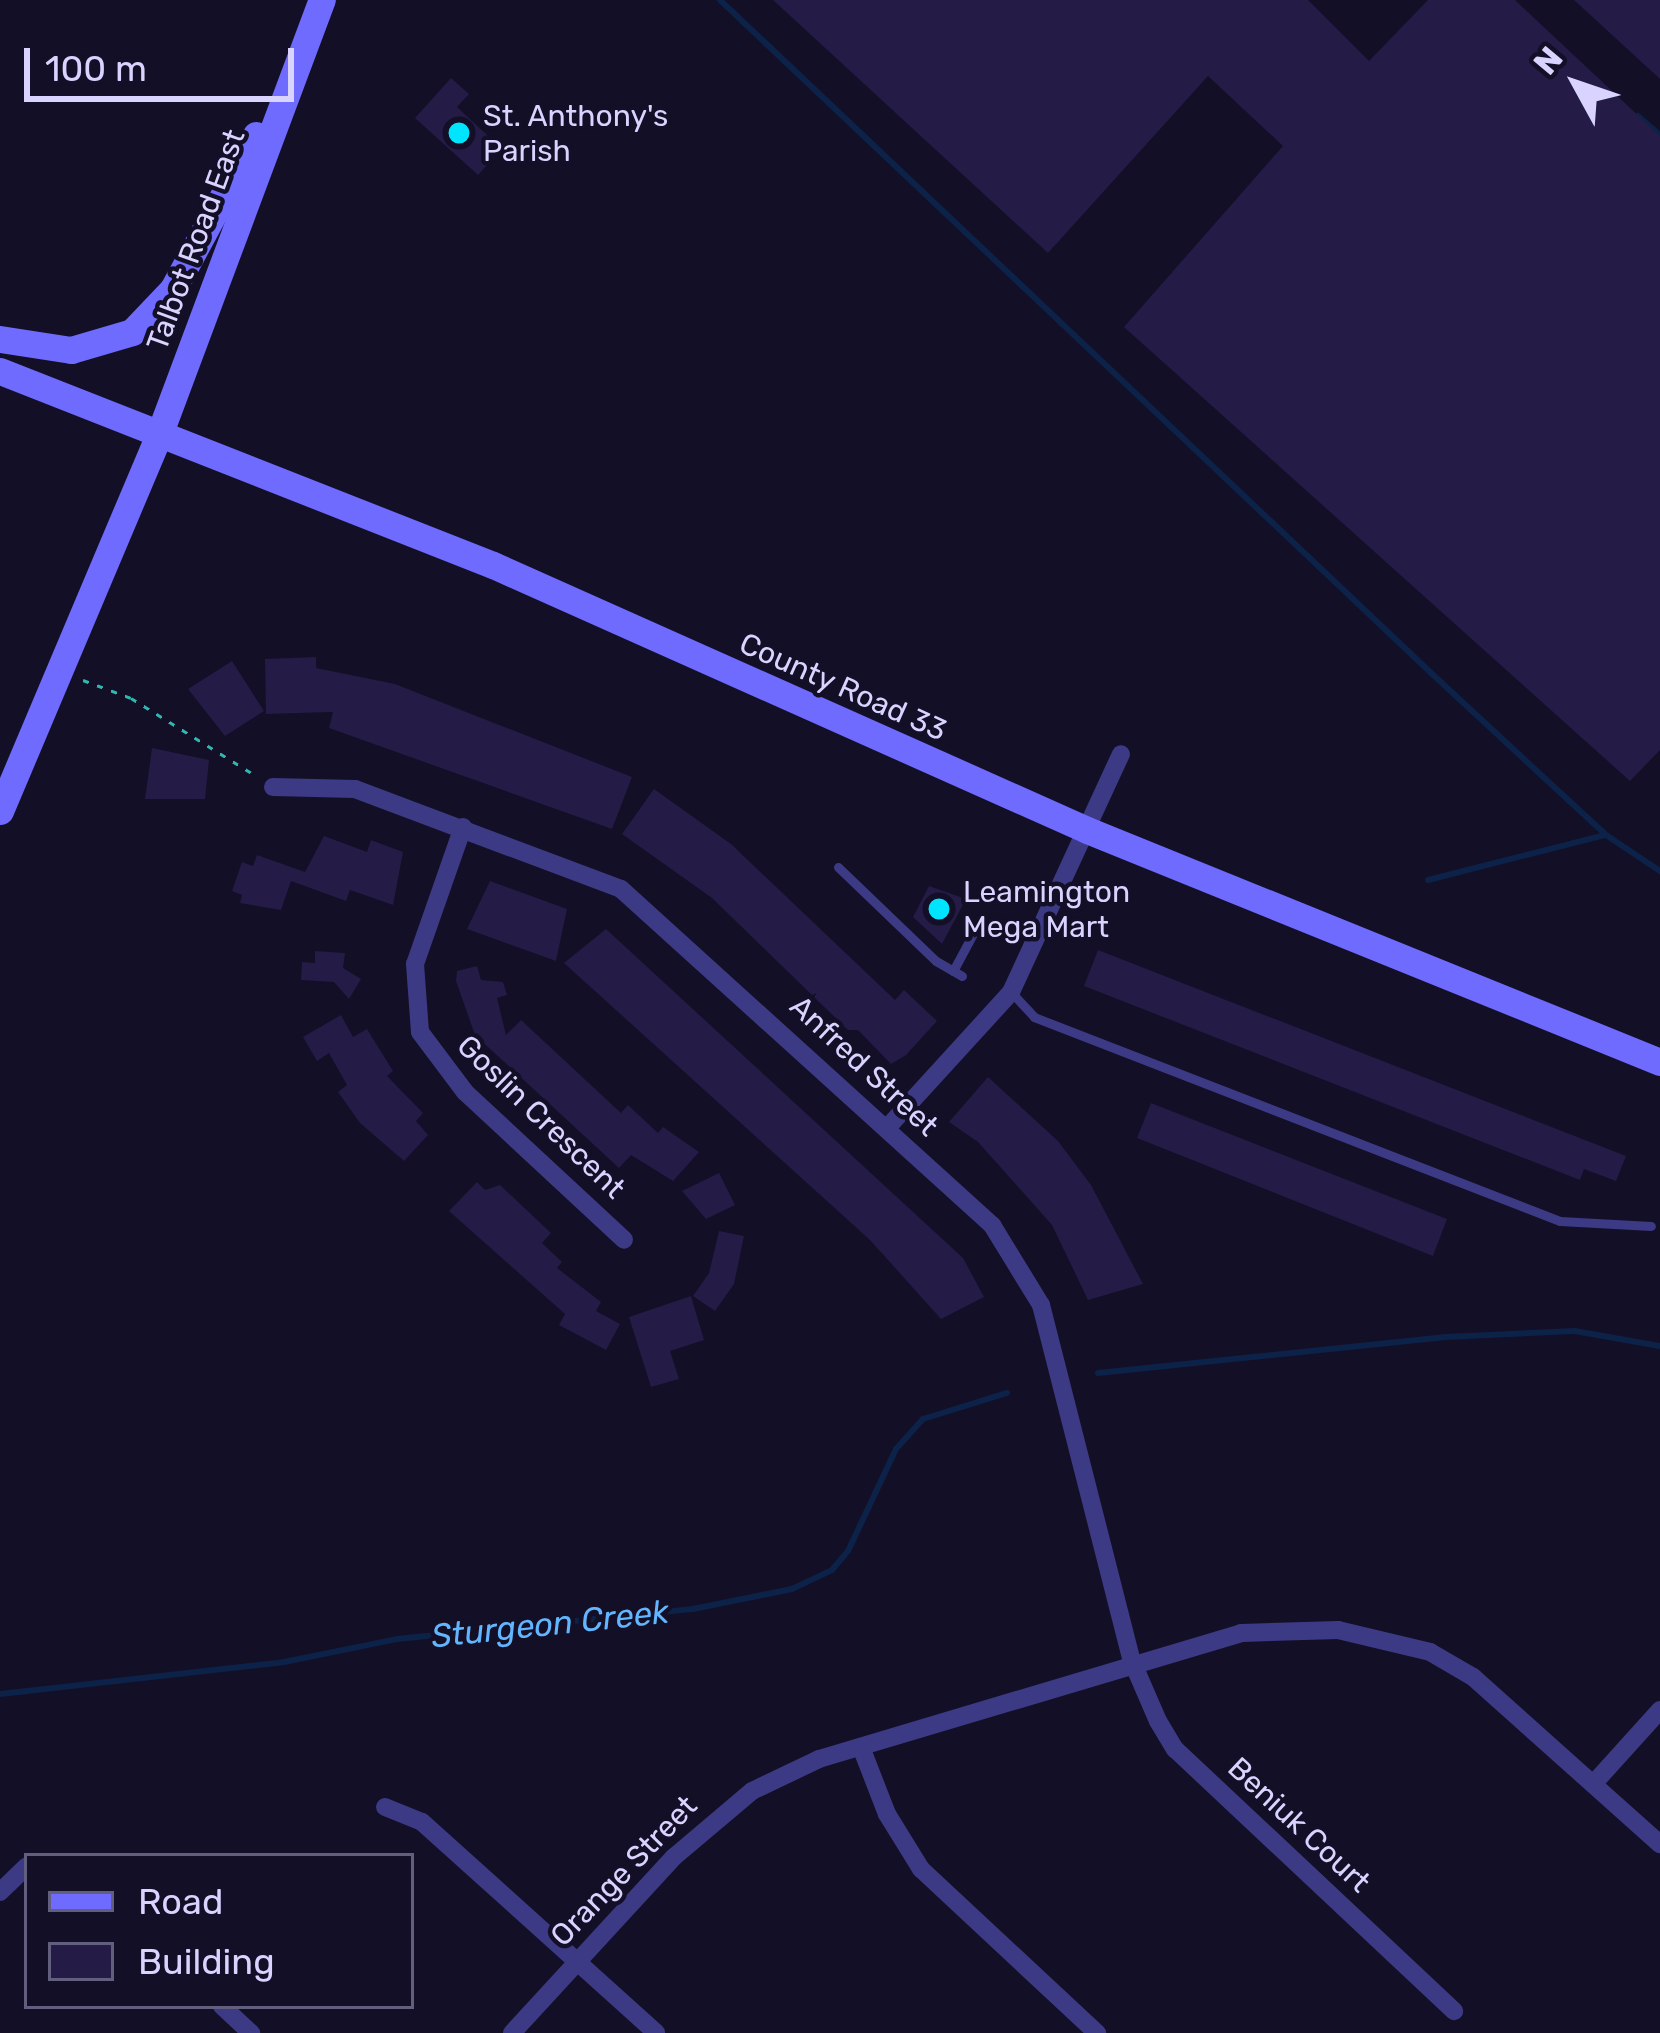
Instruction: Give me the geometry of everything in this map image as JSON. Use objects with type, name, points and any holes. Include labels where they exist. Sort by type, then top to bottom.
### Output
[{"type":"main road","name":"Talbot Road East","points":[[0,811],[6,782],[160,435],[322,0]]},
{"type":"main road","points":[[0,338],[93,348],[153,313],[298,58]]},
{"type":"main road","name":"County Road 33","points":[[0,370],[493,565],[1087,830],[1660,1062]]},
{"type":"street","points":[[886,1128],[1011,992],[1121,754]]},
{"type":"street","name":"Anfred Street","points":[[273,787],[336,785],[588,872],[639,902],[992,1226],[1029,1276],[1132,1661]]},
{"type":"street","name":"Goslin Crescent","points":[[463,827],[415,964],[420,1032],[465,1092],[623,1240]]},
{"type":"street","name":"Orange Street","points":[[512,2033],[709,1822],[786,1774],[1132,1661],[1281,1628],[1385,1640],[1473,1676],[1660,1844]]},
{"type":"street","name":"Beniuk Court","points":[[1132,1661],[1175,1749],[1454,2011]]},
{"type":"street","points":[[1595,1782],[1660,1710]]},
{"type":"street","points":[[861,1747],[887,1814],[921,1870],[1097,2033]]},
{"type":"street","points":[[385,1807],[422,1822],[656,2033]]},
{"type":"street","points":[[0,1892],[24,1869]]},
{"type":"street","points":[[225,2009],[251,2033]]},
{"type":"lane","points":[[838,867],[958,974],[975,930]]},
{"type":"lane","points":[[1011,992],[1034,1017],[1560,1221],[1652,1226]]},
{"type":"path","points":[[59,671],[130,698],[273,787]]},
{"type":"building","points":[[773,0],[1308,0],[1369,61],[1428,0],[1515,0],[1660,136],[1660,750],[1630,781],[1124,327],[1283,146],[1208,76],[1048,253]]},
{"type":"building","points":[[1574,0],[1660,0],[1660,79]]},
{"type":"building","name":"St. Anthony's Parish","points":[[451,78],[469,94],[457,107],[502,149],[478,175],[415,118]]},
{"type":"building","points":[[316,657],[316,668],[395,684],[632,777],[612,829],[329,728],[333,712],[266,714],[265,659]]},
{"type":"building","points":[[232,661],[264,711],[225,736],[188,689]]},
{"type":"building","points":[[152,748],[209,760],[205,799],[145,799]]},
{"type":"building","points":[[654,789],[731,844],[895,1000],[904,990],[937,1021],[906,1055],[891,1064],[858,1030],[848,1030],[712,898],[622,834]]},
{"type":"building","points":[[324,836],[367,852],[371,840],[403,852],[393,905],[350,890],[346,901],[291,881],[281,910],[240,903],[242,895],[232,891],[242,862],[253,866],[257,855],[305,872]]},
{"type":"building","points":[[490,881],[567,909],[556,961],[467,929]]},
{"type":"building","name":"Leamington Mega Mart","points":[[929,886],[966,899],[942,944],[913,917]]},
{"type":"building","points":[[606,929],[963,1258],[984,1297],[941,1319],[870,1240],[564,963]]},
{"type":"building","points":[[1098,950],[1626,1156],[1616,1181],[1584,1169],[1580,1180],[1084,986]]},
{"type":"building","points":[[315,951],[345,953],[343,968],[361,979],[349,999],[334,982],[301,980],[302,962],[315,963]]},
{"type":"building","points":[[477,966],[481,980],[503,982],[507,995],[497,998],[506,1035],[521,1020],[621,1113],[628,1105],[658,1133],[663,1127],[699,1152],[673,1181],[631,1155],[619,1168],[475,1035],[456,981],[457,971]]},
{"type":"building","points":[[341,1015],[353,1037],[367,1029],[393,1071],[387,1076],[423,1113],[416,1121],[428,1135],[404,1161],[360,1123],[338,1092],[347,1085],[329,1053],[317,1061],[303,1037]]},
{"type":"building","points":[[988,1077],[1058,1141],[1091,1185],[1143,1284],[1088,1300],[1052,1225],[978,1142],[949,1122]]},
{"type":"building","points":[[1151,1103],[1447,1219],[1433,1256],[1137,1138]]},
{"type":"building","points":[[719,1173],[735,1205],[706,1219],[682,1191]]},
{"type":"building","points":[[477,1182],[485,1190],[500,1185],[551,1233],[542,1243],[562,1262],[557,1268],[601,1302],[596,1311],[620,1324],[606,1350],[559,1325],[565,1314],[449,1211]]},
{"type":"building","points":[[719,1231],[744,1236],[734,1284],[715,1311],[693,1296],[709,1273]]},
{"type":"building","points":[[691,1296],[704,1340],[670,1351],[679,1379],[651,1387],[629,1317]]},
{"type":"waterway","points":[[720,0],[1430,672],[1606,835],[1660,871]]},
{"type":"waterway","points":[[1638,116],[1660,135]]},
{"type":"waterway","points":[[1428,880],[1604,835]]},
{"type":"waterway","name":"Sturgeon Creek","points":[[1098,1373],[1446,1337],[1575,1331],[1660,1346]]},
{"type":"waterway","name":"Sturgeon Creek","points":[[0,1694],[284,1662],[397,1639],[693,1609],[792,1589],[832,1570],[848,1551],[896,1449],[923,1419],[1007,1393]]},
{"type":"place","name":"St. Anthony's Parish","points":[[459,133]]},
{"type":"place","name":"Leamington Mega Mart","points":[[939,909]]}]
